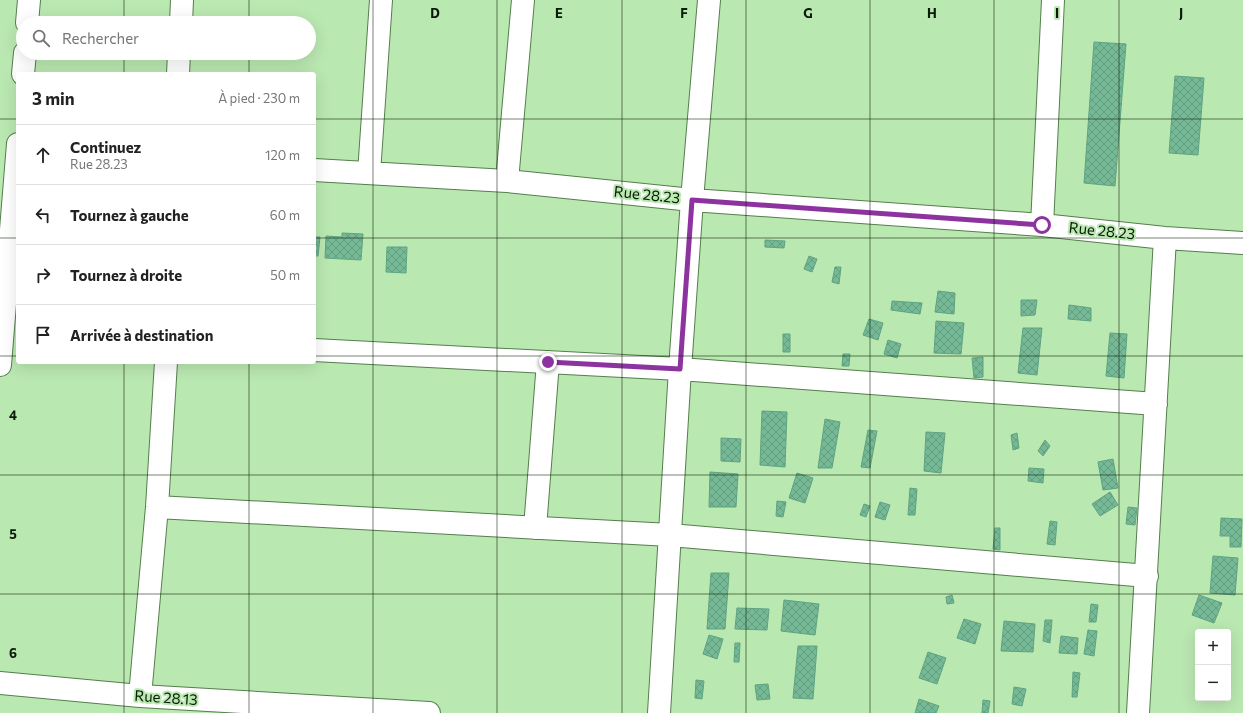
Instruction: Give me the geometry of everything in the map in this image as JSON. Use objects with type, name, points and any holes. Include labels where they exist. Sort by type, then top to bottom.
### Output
[{"type":"street","points":[[28,16],[29,0]]},
{"type":"street","points":[[181,16],[182,0]]},
{"type":"street","points":[[369,173],[381,0]]},
{"type":"street","points":[[507,181],[523,0]]},
{"type":"street","points":[[659,713],[680,369],[692,200],[709,0]]},
{"type":"street","points":[[1042,225],[1053,0]]},
{"type":"street","points":[[23,72],[24,60]]},
{"type":"street","points":[[178,72],[179,60]]},
{"type":"street","points":[[0,365],[13,151]]},
{"type":"street","name":"Rue 28.23","points":[[316,170],[507,181],[692,200],[1042,225],[1165,238],[1243,243]]},
{"type":"street","points":[[1138,713],[1147,576],[1165,238]]},
{"type":"street","points":[[316,350],[680,369],[1156,404]]},
{"type":"street","points":[[534,528],[548,362]]},
{"type":"street","points":[[140,696],[158,507],[166,364]]},
{"type":"street","points":[[158,507],[670,535],[1147,576]]},
{"type":"street","name":"Rue 28.13","points":[[0,683],[140,696],[429,713]]},
{"type":"building","points":[[1094,42],[1126,44],[1115,186],[1084,183]]},
{"type":"building","points":[[1175,76],[1204,78],[1198,155],[1169,153]]},
{"type":"building","points":[[342,233],[363,234],[361,260],[325,258],[326,236],[342,237]]},
{"type":"building","points":[[316,237],[320,237],[318,256],[316,256]]},
{"type":"building","points":[[765,240],[785,241],[784,248],[765,247]]},
{"type":"building","points":[[387,247],[407,247],[406,273],[386,272]]},
{"type":"building","points":[[809,256],[817,259],[812,272],[804,269]]},
{"type":"building","points":[[835,267],[841,267],[839,284],[832,282]]},
{"type":"building","points":[[938,291],[955,293],[954,314],[935,312]]},
{"type":"building","points":[[1021,300],[1037,300],[1035,315],[1021,316]]},
{"type":"building","points":[[892,301],[922,303],[920,314],[891,310]]},
{"type":"building","points":[[1069,305],[1091,308],[1091,321],[1068,319]]},
{"type":"building","points":[[869,319],[883,323],[878,340],[863,335]]},
{"type":"building","points":[[936,321],[964,323],[961,354],[934,353]]},
{"type":"building","points":[[1023,328],[1042,328],[1037,375],[1018,373]]},
{"type":"building","points":[[1110,333],[1127,334],[1124,378],[1106,376]]},
{"type":"building","points":[[783,334],[790,334],[790,352],[783,352]]},
{"type":"building","points":[[888,340],[901,344],[897,358],[884,354]]},
{"type":"building","points":[[843,354],[850,354],[849,366],[842,366]]},
{"type":"building","points":[[983,357],[983,377],[974,378],[972,358]]},
{"type":"building","points":[[762,411],[787,412],[785,467],[760,465]]},
{"type":"building","points":[[825,419],[840,422],[832,468],[818,468]]},
{"type":"building","points":[[868,430],[877,431],[870,468],[861,467]]},
{"type":"building","points":[[926,432],[945,433],[941,473],[924,471]]},
{"type":"building","points":[[1017,433],[1019,448],[1013,450],[1011,435]]},
{"type":"building","points":[[721,438],[741,439],[740,462],[721,461]]},
{"type":"building","points":[[1045,440],[1050,446],[1043,456],[1038,451]]},
{"type":"building","points":[[1113,459],[1118,488],[1103,490],[1098,462]]},
{"type":"building","points":[[1029,468],[1044,469],[1043,483],[1028,481]]},
{"type":"building","points":[[710,472],[738,474],[736,507],[709,507]]},
{"type":"building","points":[[797,473],[813,478],[805,503],[789,498]]},
{"type":"building","points":[[910,488],[917,489],[915,515],[908,515]]},
{"type":"building","points":[[1110,492],[1118,505],[1100,516],[1092,504]]},
{"type":"building","points":[[777,501],[786,502],[783,517],[776,516]]},
{"type":"building","points":[[880,502],[890,505],[885,520],[875,517]]},
{"type":"building","points":[[864,504],[870,506],[866,517],[860,515]]},
{"type":"building","points":[[1128,507],[1137,508],[1135,525],[1126,524]]},
{"type":"building","points":[[1221,518],[1242,519],[1241,547],[1230,547],[1230,536],[1220,536]]},
{"type":"building","points":[[1050,521],[1057,522],[1055,545],[1047,544]]},
{"type":"building","points":[[995,528],[1000,528],[1000,550],[993,549]]},
{"type":"building","points":[[1213,556],[1238,558],[1235,595],[1210,593]]},
{"type":"building","points":[[711,573],[729,573],[725,629],[707,629]]},
{"type":"building","points":[[952,595],[954,603],[947,604],[946,597]]},
{"type":"building","points":[[1199,595],[1222,603],[1214,623],[1192,615]]},
{"type":"building","points":[[784,600],[819,604],[815,635],[781,631]]},
{"type":"building","points":[[1091,604],[1098,605],[1096,622],[1089,622]]},
{"type":"building","points":[[737,608],[769,609],[767,630],[735,629]]},
{"type":"building","points":[[964,619],[981,624],[975,644],[957,638]]},
{"type":"building","points":[[1045,620],[1052,620],[1050,643],[1043,641]]},
{"type":"building","points":[[1004,621],[1035,624],[1033,652],[1001,651]]},
{"type":"building","points":[[1088,630],[1097,631],[1094,656],[1084,654]]},
{"type":"building","points":[[709,635],[723,639],[717,659],[703,654]]},
{"type":"building","points":[[1061,636],[1078,638],[1077,654],[1059,653]]},
{"type":"building","points":[[735,643],[740,643],[739,662],[734,662]]},
{"type":"building","points":[[798,646],[817,646],[813,699],[793,698]]},
{"type":"building","points":[[928,652],[946,658],[937,684],[919,678]]},
{"type":"building","points":[[1073,672],[1080,673],[1077,697],[1072,697]]},
{"type":"building","points":[[696,680],[704,681],[702,699],[695,698]]},
{"type":"building","points":[[768,684],[770,699],[757,700],[755,685]]},
{"type":"building","points":[[1014,687],[1026,689],[1022,706],[1012,704]]},
{"type":"building","points":[[919,699],[939,706],[936,713],[915,713]]},
{"type":"building","points":[[983,700],[990,701],[988,713],[982,713]]},
{"type":"route","points":[[548,362],[680,369],[692,200],[1042,225]]}]
